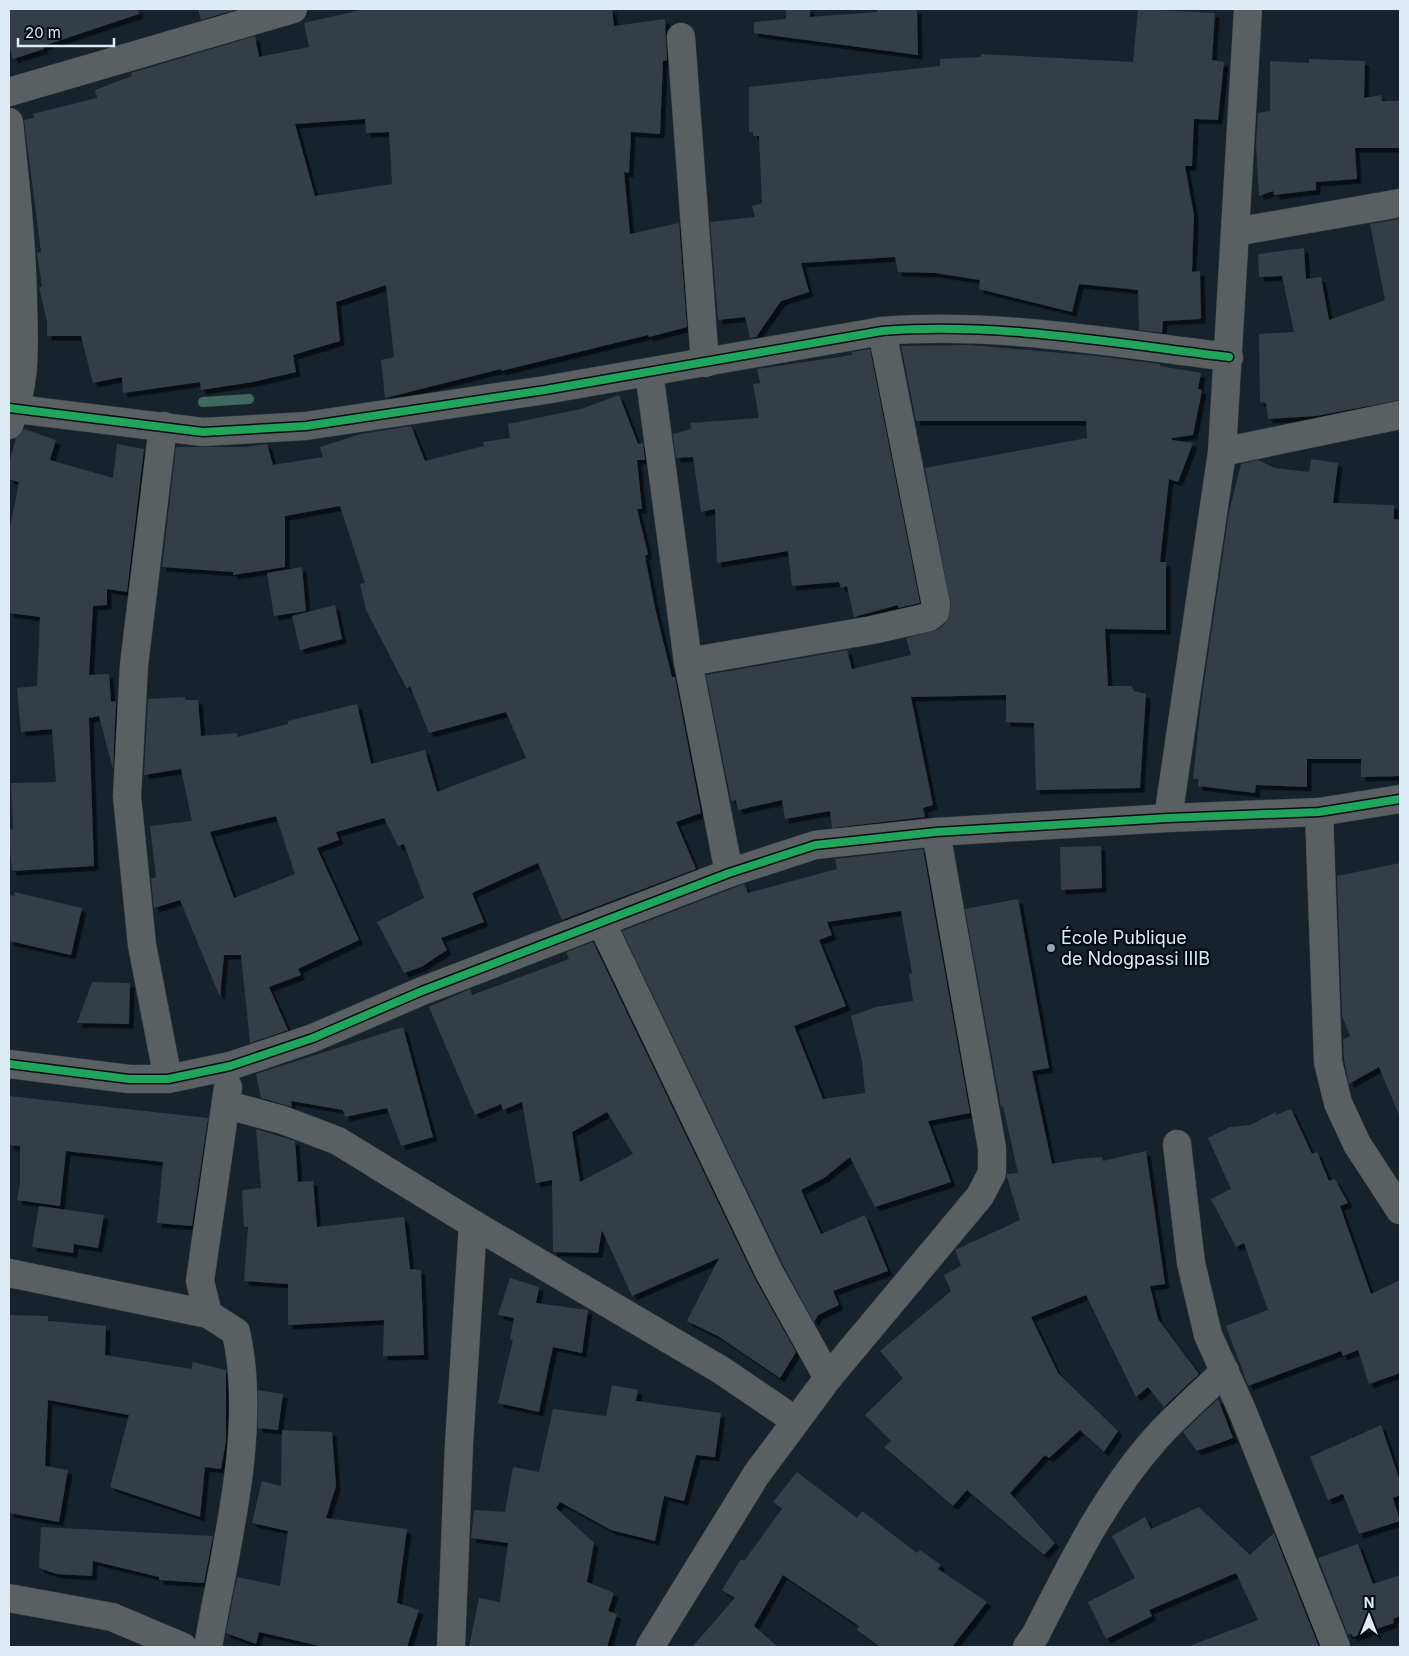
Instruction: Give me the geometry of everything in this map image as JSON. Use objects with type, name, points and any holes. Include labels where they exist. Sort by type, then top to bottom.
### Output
[{"type":"street","points":[[9,92],[293,9]]},
{"type":"street","points":[[1168,818],[1222,452],[1248,9]]},
{"type":"street","points":[[681,37],[705,363]]},
{"type":"street","points":[[9,122],[22,237],[25,364],[11,414],[163,426],[203,432],[306,426],[705,363],[882,331],[922,328],[1029,332],[1229,357]]},
{"type":"street","points":[[1235,232],[1400,203]]},
{"type":"street","points":[[688,662],[872,630],[929,616],[935,612],[936,605],[882,331]]},
{"type":"street","points":[[649,372],[688,662],[729,873]]},
{"type":"street","points":[[1222,452],[1400,414]]},
{"type":"street","points":[[163,426],[134,665],[127,796],[142,945],[168,1079]]},
{"type":"street","points":[[9,1064],[129,1079],[168,1079],[230,1066],[313,1038],[422,991],[729,873],[815,845],[936,832],[1168,818],[1318,812],[1400,799]]},
{"type":"street","points":[[1318,812],[1328,1062],[1338,1104],[1357,1144],[1400,1210]]},
{"type":"street","points":[[650,1647],[756,1476],[828,1378],[980,1196],[992,1174],[992,1148],[936,832]]},
{"type":"street","points":[[601,922],[769,1272],[828,1378]]},
{"type":"street","points":[[208,1314],[200,1281],[227,1105],[230,1066]]},
{"type":"street","points":[[227,1105],[283,1120],[338,1141],[473,1224],[720,1370],[796,1422]]},
{"type":"street","points":[[1177,1144],[1191,1263],[1208,1335],[1225,1371],[1336,1647]]},
{"type":"street","points":[[451,1647],[459,1444],[473,1224]]},
{"type":"street","points":[[9,1273],[208,1314],[236,1332],[243,1362],[241,1458],[208,1647]]},
{"type":"street","points":[[1028,1647],[1081,1543],[1109,1501],[1156,1438],[1225,1371]]},
{"type":"street","points":[[9,1598],[112,1617],[183,1647]]},
{"type":"building","points":[[9,9],[138,9],[139,14],[43,46],[44,49],[13,59],[9,44]]},
{"type":"building","points":[[198,9],[238,9],[201,20]]},
{"type":"building","points":[[365,9],[612,9],[614,26],[665,19],[667,60],[663,61],[660,134],[631,132],[629,173],[624,172],[630,234],[679,223],[687,327],[501,371],[501,369],[385,398],[381,360],[394,357],[386,285],[336,302],[340,341],[293,355],[296,372],[253,382],[201,390],[200,382],[123,393],[122,377],[93,383],[81,336],[47,336],[47,322],[39,287],[42,287],[37,253],[41,252],[24,120],[34,118],[33,114],[97,98],[95,90],[132,76],[131,73],[255,36],[259,57],[309,47],[304,23]],"holes":[[[365,119],[366,133],[389,132],[392,184],[315,196],[295,124]]]},
{"type":"building","points":[[786,9],[810,9],[810,17],[877,12],[877,9],[917,9],[918,55],[754,33],[754,22],[786,19]]},
{"type":"building","points":[[1138,9],[1215,13],[1212,60],[1224,62],[1218,120],[1194,119],[1192,166],[1185,166],[1194,215],[1192,272],[1200,271],[1201,319],[1163,321],[1162,333],[1139,330],[1138,290],[1079,284],[1072,312],[979,289],[980,280],[935,273],[898,272],[895,257],[801,263],[809,292],[781,301],[756,337],[750,338],[745,317],[718,320],[710,222],[755,217],[752,206],[762,203],[759,136],[753,136],[753,132],[749,132],[749,87],[940,66],[940,59],[981,57],[981,54],[1133,62]]},
{"type":"building","points":[[1309,59],[1365,61],[1364,98],[1381,95],[1382,101],[1400,101],[1400,148],[1355,148],[1357,179],[1316,182],[1316,190],[1274,195],[1273,191],[1259,196],[1256,144],[1258,113],[1270,111],[1270,61],[1309,63]]},
{"type":"building","points":[[1400,219],[1400,400],[1316,416],[1268,419],[1266,403],[1260,402],[1259,334],[1294,332],[1282,276],[1259,277],[1258,254],[1304,248],[1306,279],[1321,277],[1329,320],[1385,300],[1370,224]]},
{"type":"building","points":[[969,345],[1097,356],[1160,364],[1160,366],[1201,373],[1198,389],[1202,390],[1193,435],[1172,438],[1172,440],[1193,443],[1178,482],[1169,479],[1160,562],[1166,562],[1166,630],[1105,629],[1108,686],[1131,686],[1134,691],[1146,694],[1140,788],[1036,790],[1034,723],[1006,722],[1006,695],[911,697],[933,805],[923,808],[925,817],[832,828],[830,811],[785,819],[782,800],[738,810],[736,800],[731,801],[706,675],[847,650],[852,669],[911,655],[906,638],[939,629],[945,623],[951,607],[925,468],[1087,438],[1086,421],[916,421],[901,346]]},
{"type":"building","points":[[870,349],[920,603],[898,608],[898,605],[854,617],[847,586],[841,588],[839,582],[792,586],[788,551],[717,563],[715,509],[701,512],[693,457],[676,458],[673,434],[691,429],[690,423],[759,418],[753,384],[760,383],[757,369],[852,355],[852,352]]},
{"type":"building","points":[[619,395],[638,444],[643,443],[645,460],[637,460],[642,509],[637,509],[648,554],[645,556],[655,608],[672,677],[675,677],[701,813],[676,822],[696,869],[562,920],[538,863],[472,893],[484,922],[441,938],[447,950],[421,967],[404,973],[377,922],[424,898],[404,844],[398,846],[384,818],[336,832],[339,840],[317,848],[359,940],[298,969],[301,975],[269,987],[288,1030],[250,1043],[241,955],[224,955],[220,997],[180,900],[154,908],[151,879],[156,877],[150,826],[192,821],[181,769],[144,775],[148,699],[185,697],[185,700],[198,700],[201,736],[237,733],[238,737],[288,724],[288,721],[357,704],[371,764],[425,750],[437,792],[526,758],[506,712],[429,733],[410,686],[407,689],[366,610],[360,584],[365,583],[340,506],[285,516],[285,567],[233,575],[233,572],[162,567],[176,447],[245,447],[267,444],[273,465],[323,457],[320,447],[361,434],[411,426],[425,461],[484,446],[483,442],[510,438],[508,424],[581,409]],"holes":[[[276,816],[295,874],[234,898],[210,832]]]},
{"type":"building","points":[[24,429],[56,440],[50,460],[113,478],[117,444],[144,449],[127,592],[107,589],[107,605],[93,606],[89,675],[109,674],[111,702],[116,701],[113,769],[99,716],[89,718],[94,866],[12,871],[9,840],[9,830],[13,829],[11,783],[56,782],[52,729],[21,732],[17,688],[37,686],[40,617],[9,613],[9,532],[19,482],[9,479],[9,464],[16,438]]},
{"type":"building","points":[[1311,459],[1338,463],[1333,503],[1394,505],[1394,519],[1400,520],[1400,776],[1361,777],[1361,759],[1307,759],[1307,787],[1256,785],[1255,793],[1198,786],[1198,779],[1193,779],[1201,703],[1229,512],[1241,464],[1258,460],[1275,468],[1309,472]]},
{"type":"building","points":[[302,567],[306,611],[274,616],[267,573]]},
{"type":"building","points":[[335,605],[342,639],[300,650],[292,616]]},
{"type":"building","points":[[1101,846],[1102,888],[1061,890],[1060,847]]},
{"type":"building","points":[[923,849],[970,1113],[928,1121],[951,1182],[875,1207],[850,1157],[824,1178],[801,1190],[821,1234],[865,1215],[888,1271],[833,1291],[839,1305],[818,1315],[814,1322],[783,1265],[622,931],[744,884],[748,893],[837,869],[835,859]],"holes":[[[901,911],[912,973],[909,974],[913,1001],[876,1007],[851,1016],[862,1061],[865,1093],[823,1099],[794,1026],[846,1006],[819,940],[832,935],[827,922]]]},
{"type":"building","points":[[1400,863],[1400,1117],[1379,1067],[1349,1084],[1344,1060],[1343,1040],[1350,1036],[1342,1016],[1337,876]]},
{"type":"building","points":[[14,892],[82,908],[71,955],[9,941],[9,895],[15,896]]},
{"type":"building","points":[[1018,899],[1049,1068],[1032,1071],[1052,1164],[1102,1157],[1103,1161],[1146,1151],[1165,1284],[1150,1286],[1158,1319],[1199,1374],[1164,1407],[1148,1387],[1136,1397],[1086,1295],[1031,1317],[1058,1373],[1118,1431],[1104,1452],[1080,1430],[1049,1458],[1045,1455],[1010,1493],[1055,1543],[1044,1555],[967,1490],[953,1506],[884,1447],[891,1441],[865,1415],[903,1378],[880,1351],[951,1291],[944,1275],[961,1266],[955,1250],[1020,1220],[1007,1177],[1007,1174],[1018,1173],[1003,1106],[1001,1107],[965,909]]},
{"type":"building","points":[[593,942],[755,1279],[796,1352],[780,1378],[718,1336],[687,1321],[719,1258],[632,1296],[602,1230],[598,1253],[553,1252],[552,1180],[536,1183],[522,1102],[503,1110],[501,1104],[475,1115],[429,1007],[470,989],[472,995],[569,959],[566,952]],"holes":[[[607,1112],[633,1154],[580,1182],[572,1132]]]},
{"type":"building","points":[[92,982],[130,983],[129,1024],[77,1023]]},
{"type":"building","points":[[403,1027],[433,1137],[401,1146],[387,1108],[345,1117],[343,1110],[291,1101],[292,1107],[261,1098],[256,1074]]},
{"type":"building","points":[[9,1096],[208,1118],[192,1226],[157,1223],[163,1162],[66,1151],[60,1206],[17,1200],[20,1183],[20,1146],[9,1145]]},
{"type":"building","points":[[1291,1109],[1312,1154],[1317,1152],[1329,1181],[1335,1179],[1348,1203],[1340,1206],[1371,1294],[1400,1280],[1400,1373],[1369,1384],[1358,1350],[1343,1356],[1341,1351],[1248,1386],[1226,1326],[1268,1310],[1244,1243],[1236,1247],[1211,1199],[1231,1189],[1208,1138],[1230,1127],[1250,1125],[1276,1112],[1276,1115]]},
{"type":"building","points":[[256,1129],[295,1141],[298,1182],[313,1181],[317,1227],[404,1217],[410,1269],[421,1270],[424,1355],[383,1356],[384,1320],[288,1325],[288,1284],[244,1281],[248,1227],[244,1227],[242,1190],[261,1188]]},
{"type":"building","points":[[39,1206],[104,1215],[98,1248],[74,1244],[73,1253],[32,1247]]},
{"type":"building","points":[[510,1278],[539,1287],[536,1303],[588,1310],[582,1353],[553,1347],[539,1412],[498,1403],[513,1340],[510,1339],[514,1318],[498,1315]]},
{"type":"building","points":[[9,1315],[48,1316],[48,1321],[106,1326],[105,1355],[191,1369],[193,1362],[226,1370],[226,1441],[221,1469],[205,1467],[200,1517],[110,1487],[129,1415],[48,1400],[45,1466],[68,1470],[59,1522],[9,1513]]},
{"type":"building","points":[[612,1385],[638,1390],[636,1401],[721,1413],[715,1457],[696,1455],[684,1501],[664,1496],[655,1541],[611,1530],[560,1502],[556,1508],[594,1543],[587,1582],[614,1593],[608,1611],[617,1614],[607,1647],[469,1647],[479,1598],[500,1602],[508,1543],[471,1538],[474,1510],[505,1512],[513,1467],[539,1472],[553,1409],[606,1416]]},
{"type":"building","points":[[258,1390],[283,1394],[278,1430],[258,1428]]},
{"type":"building","points":[[1218,1399],[1233,1438],[1197,1451],[1183,1432]]},
{"type":"building","points":[[1381,1425],[1400,1481],[1400,1495],[1393,1498],[1400,1521],[1359,1534],[1343,1494],[1328,1500],[1310,1457]]},
{"type":"building","points":[[282,1430],[332,1432],[336,1486],[326,1518],[407,1529],[397,1603],[419,1610],[407,1647],[324,1647],[259,1632],[256,1644],[226,1633],[237,1577],[280,1586],[288,1531],[252,1523],[262,1481],[281,1486]]},
{"type":"building","points":[[797,1472],[857,1518],[862,1511],[917,1553],[920,1550],[941,1565],[938,1569],[987,1602],[952,1647],[880,1647],[857,1630],[859,1626],[783,1575],[754,1626],[778,1647],[692,1647],[735,1598],[722,1590],[741,1559],[744,1561],[782,1509],[773,1502]]},
{"type":"building","points":[[1199,1507],[1250,1555],[1274,1533],[1319,1647],[1193,1647],[1192,1645],[1258,1620],[1236,1573],[1149,1610],[1152,1616],[1106,1639],[1088,1602],[1135,1578],[1112,1536],[1145,1517],[1151,1529]]},
{"type":"building","points":[[41,1527],[213,1536],[204,1583],[159,1580],[159,1577],[93,1561],[92,1576],[57,1574],[39,1568]]},
{"type":"building","points":[[1358,1544],[1373,1584],[1400,1575],[1400,1616],[1393,1619],[1394,1623],[1353,1637],[1352,1634],[1348,1635],[1318,1558]]},
{"type":"waterway","points":[[203,402],[249,399]]},
{"type":"cycle path","points":[[9,408],[203,432],[306,426],[545,390],[882,331],[925,329],[969,329],[1056,335],[1229,357]]},
{"type":"cycle path","points":[[9,1064],[129,1079],[168,1079],[230,1066],[313,1038],[422,991],[729,873],[815,845],[936,832],[1168,818],[1319,812],[1400,799]]},
{"type":"place","name":"École Publique de Ndogpassi IIIB","points":[[1051,948]]}]
